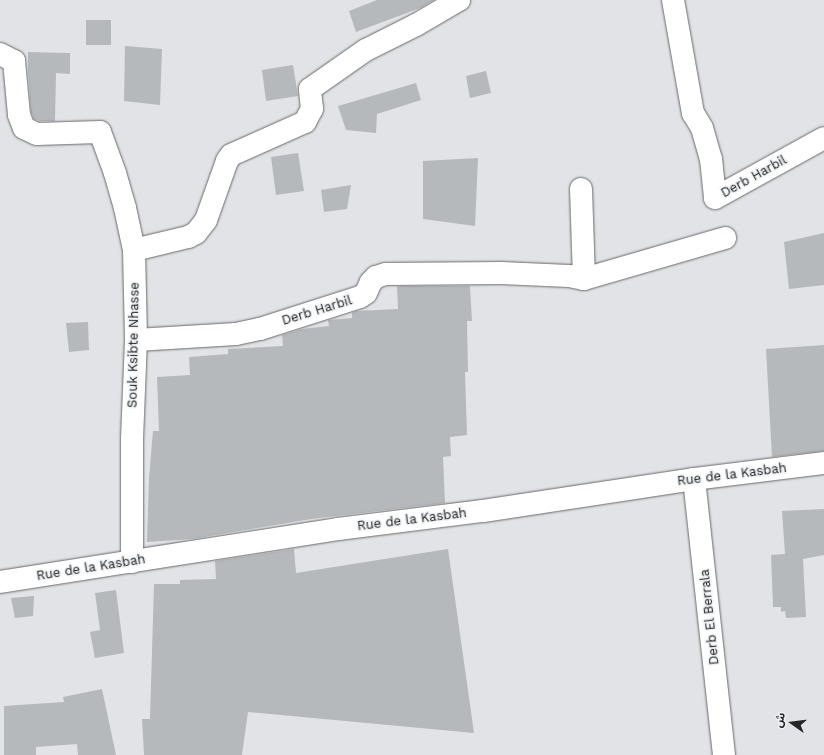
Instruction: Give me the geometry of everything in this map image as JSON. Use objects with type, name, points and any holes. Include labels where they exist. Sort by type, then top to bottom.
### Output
[{"type":"street","points":[[134,250],[188,237],[196,233],[206,220],[227,161],[232,155],[305,122],[312,109],[310,89],[366,50],[416,25],[459,0]]},
{"type":"street","name":"Derb Harbil","points":[[673,0],[693,113],[702,128],[711,159],[715,198],[824,138]]},
{"type":"street","name":"Souk Ksibte Nhasse","points":[[0,54],[14,61],[19,115],[24,128],[37,134],[100,132],[115,174],[134,250],[136,340],[132,439],[132,562]]},
{"type":"street","points":[[581,189],[584,279],[725,238]]},
{"type":"street","name":"Derb Harbil","points":[[136,340],[236,334],[260,329],[360,297],[366,293],[371,282],[376,277],[386,274],[501,273],[569,276],[584,279]]},
{"type":"street","name":"Rue de la Kasbah","points":[[0,582],[338,529],[490,510],[694,479],[824,463]]},
{"type":"street","name":"Derb El Berrala","points":[[694,479],[724,755]]},
{"type":"building","points":[[377,0],[434,0],[420,8],[356,32],[349,11]]},
{"type":"building","points":[[86,20],[111,20],[111,45],[86,45]]},
{"type":"building","points":[[125,46],[162,49],[160,105],[124,101]]},
{"type":"building","points":[[28,52],[70,53],[70,74],[56,73],[55,121],[40,121],[34,119],[31,112]]},
{"type":"building","points":[[293,65],[298,96],[266,101],[262,70]]},
{"type":"building","points":[[486,71],[491,93],[470,98],[466,76]]},
{"type":"building","points":[[416,83],[421,100],[377,114],[376,133],[346,130],[338,106]]},
{"type":"building","points":[[298,153],[304,191],[276,195],[271,157]]},
{"type":"building","points":[[478,158],[475,226],[423,219],[423,161]]},
{"type":"building","points":[[351,185],[347,209],[324,212],[321,190]]},
{"type":"building","points":[[824,233],[824,285],[789,289],[784,242]]},
{"type":"building","points":[[397,286],[470,286],[472,321],[467,321],[468,372],[465,372],[467,435],[450,437],[451,456],[443,457],[445,503],[311,519],[192,539],[147,542],[149,478],[153,431],[159,431],[157,377],[190,375],[189,357],[228,354],[228,349],[283,346],[282,335],[302,329],[329,326],[328,320],[352,318],[352,313],[356,311],[398,309]]},
{"type":"building","points":[[88,322],[89,350],[69,352],[66,323]]},
{"type":"building","points":[[824,345],[824,451],[772,457],[766,349]]},
{"type":"building","points":[[824,509],[824,555],[803,559],[806,617],[786,618],[785,611],[781,612],[781,607],[773,607],[771,555],[785,554],[782,511]]},
{"type":"building","points":[[294,549],[296,573],[448,549],[474,733],[248,712],[242,755],[144,755],[142,719],[150,719],[154,584],[180,584],[180,580],[216,579],[215,561]]},
{"type":"building","points":[[116,590],[124,653],[95,658],[90,632],[100,630],[95,593]]},
{"type":"building","points":[[34,596],[33,616],[15,618],[11,598]]},
{"type":"building","points":[[102,689],[116,755],[78,755],[77,744],[36,747],[36,755],[4,755],[4,706],[64,702],[63,697]]}]
